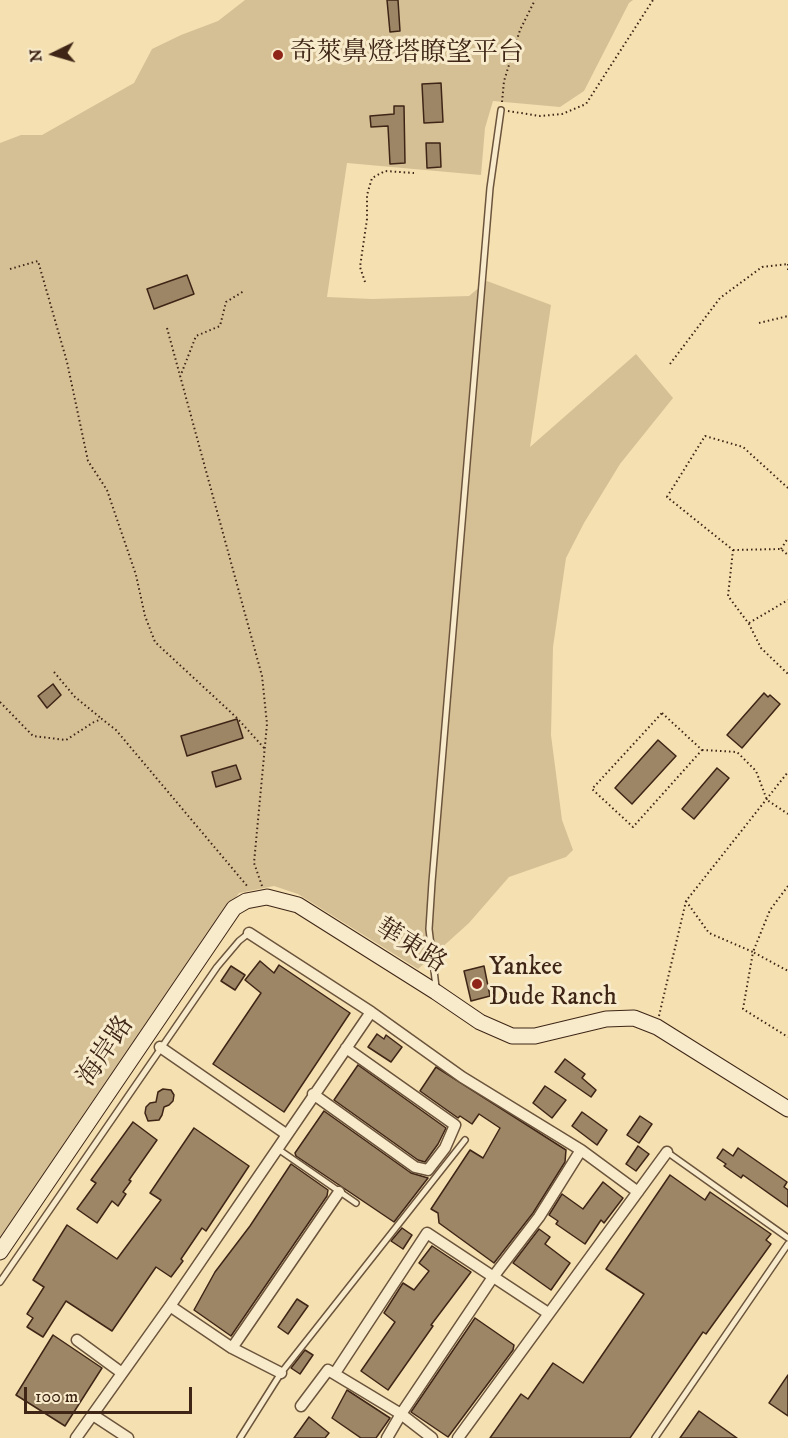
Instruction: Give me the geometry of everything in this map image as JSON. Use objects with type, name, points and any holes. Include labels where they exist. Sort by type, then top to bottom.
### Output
[{"type":"main road","name":"華東路","points":[[267,897],[298,905],[480,1022],[512,1036],[535,1036],[606,1019],[634,1018],[657,1027],[788,1109]]},
{"type":"main road","name":"海岸路","points":[[0,1252],[234,908],[246,901],[267,897]]},
{"type":"street","points":[[249,933],[371,1012],[462,1077],[581,1150],[638,1192]]},
{"type":"street","points":[[76,1438],[170,1306],[371,1012]]},
{"type":"street","points":[[160,1047],[286,1134]]},
{"type":"street","points":[[313,1094],[415,1167],[428,1170],[445,1148],[455,1125],[346,1048]]},
{"type":"street","points":[[387,1438],[493,1277],[539,1217],[581,1150]]},
{"type":"street","points":[[458,1438],[667,1152]]},
{"type":"street","points":[[232,1348],[339,1192]]},
{"type":"street","points":[[335,1373],[428,1233],[548,1313]]},
{"type":"street","points":[[170,1306],[232,1348],[281,1373]]},
{"type":"street","points":[[78,1341],[122,1373]]},
{"type":"street","points":[[301,1406],[328,1370],[401,1414],[432,1438]]},
{"type":"street","points":[[93,1415],[128,1438]]},
{"type":"lane","points":[[436,992],[429,929],[432,882],[490,188],[501,110]]},
{"type":"lane","points":[[0,1282],[217,967],[249,933]]},
{"type":"lane","points":[[240,1438],[281,1373],[465,1140]]},
{"type":"lane","points":[[278,1149],[356,1203]]},
{"type":"lane","points":[[667,1152],[788,1238]]},
{"type":"lane","points":[[655,1438],[788,1244]]},
{"type":"path","points":[[535,0],[520,30],[504,81],[501,110],[540,116],[562,114],[586,104],[653,0]]},
{"type":"path","points":[[365,282],[360,267],[367,219],[367,195],[372,178],[385,171],[414,173]]},
{"type":"path","points":[[10,269],[38,261],[67,362],[88,461],[107,490],[136,575],[145,616],[155,642],[237,718],[265,748]]},
{"type":"path","points":[[670,364],[720,298],[762,267],[788,264],[788,272]]},
{"type":"path","points":[[180,377],[196,336],[220,326],[226,302],[244,291]]},
{"type":"path","points":[[759,323],[788,316]]},
{"type":"path","points":[[166,328],[262,676],[267,724],[254,863],[267,897]]},
{"type":"path","points":[[788,488],[743,447],[705,436],[667,497],[733,550],[781,549],[788,555]]},
{"type":"path","points":[[781,549],[788,537]]},
{"type":"path","points":[[733,550],[728,596],[749,624],[761,648],[788,674]]},
{"type":"path","points":[[749,624],[788,600]]},
{"type":"path","points":[[54,672],[75,697],[116,730],[246,886],[267,897]]},
{"type":"path","points":[[0,702],[33,736],[54,740],[66,740],[102,719]]},
{"type":"path","points":[[702,750],[633,827],[592,789],[662,713],[702,750],[737,752],[756,771],[767,800],[788,814]]},
{"type":"path","points":[[657,1027],[665,981],[686,901],[788,772]]},
{"type":"path","points":[[788,886],[770,910],[753,952],[743,1009],[788,1037]]},
{"type":"path","points":[[686,901],[709,933],[753,952],[788,971]]},
{"type":"shaded area","points":[[245,0],[633,0],[629,3],[584,91],[560,107],[493,101],[485,128],[481,175],[347,163],[327,297],[372,299],[469,296],[487,281],[551,305],[530,447],[636,354],[673,398],[620,464],[584,523],[566,558],[553,647],[551,735],[562,820],[573,850],[566,857],[509,877],[469,923],[418,969],[298,894],[274,886],[239,893],[0,1238],[0,143],[21,135],[42,135],[134,83],[152,49],[218,21]]},
{"type":"building","points":[[387,0],[398,0],[400,31],[390,32]]},
{"type":"building","points":[[441,83],[443,122],[424,123],[422,84]]},
{"type":"building","points":[[394,106],[404,106],[405,163],[390,164],[388,126],[371,127],[370,116],[394,114]]},
{"type":"building","points":[[426,143],[440,143],[441,167],[427,168]]},
{"type":"building","points":[[187,275],[194,294],[154,309],[147,289]]},
{"type":"building","points":[[53,684],[61,695],[47,708],[38,696]]},
{"type":"building","points":[[764,693],[780,704],[742,748],[727,735]]},
{"type":"building","points":[[237,719],[243,738],[187,756],[181,736]]},
{"type":"building","points":[[658,740],[676,756],[632,804],[615,788]]},
{"type":"building","points":[[236,765],[241,779],[216,787],[212,772]]},
{"type":"building","points":[[717,768],[729,778],[694,819],[682,809]]},
{"type":"building","points":[[260,961],[274,973],[279,965],[350,1013],[284,1112],[213,1064],[261,993],[245,980]]},
{"type":"building","points":[[231,966],[245,975],[235,990],[221,981]]},
{"type":"building","name":"Yankee Dude Ranch","points":[[484,966],[490,996],[471,1001],[464,971]]},
{"type":"building","points":[[377,1034],[384,1039],[386,1035],[402,1047],[391,1062],[368,1047]]},
{"type":"building","points":[[565,1059],[585,1074],[582,1078],[596,1090],[591,1097],[555,1072]]},
{"type":"building","points":[[358,1065],[446,1128],[425,1162],[418,1160],[334,1100]]},
{"type":"building","points":[[436,1067],[566,1150],[565,1162],[533,1213],[494,1263],[439,1223],[438,1213],[431,1209],[470,1150],[483,1158],[500,1128],[479,1114],[472,1124],[460,1116],[458,1118],[420,1091]]},
{"type":"building","points":[[545,1086],[566,1100],[552,1118],[533,1103]]},
{"type":"building","points":[[163,1089],[171,1090],[174,1095],[173,1101],[164,1107],[159,1120],[148,1121],[145,1113],[146,1107],[156,1102],[158,1092]]},
{"type":"building","points":[[324,1111],[411,1173],[428,1178],[394,1222],[296,1156],[295,1153]]},
{"type":"building","points":[[582,1112],[607,1130],[597,1145],[572,1126]]},
{"type":"building","points":[[640,1116],[652,1124],[639,1143],[627,1135]]},
{"type":"building","points":[[133,1122],[157,1140],[129,1180],[131,1181],[123,1192],[126,1194],[118,1206],[112,1201],[97,1223],[77,1209],[96,1183],[91,1180]]},
{"type":"building","points":[[194,1128],[249,1166],[206,1231],[202,1228],[171,1277],[156,1267],[112,1331],[66,1301],[43,1337],[27,1327],[33,1318],[27,1314],[44,1287],[33,1280],[67,1225],[117,1259],[161,1200],[150,1193]]},
{"type":"building","points":[[638,1146],[649,1154],[636,1171],[626,1164]]},
{"type":"building","points":[[738,1148],[787,1182],[784,1187],[788,1190],[788,1207],[743,1175],[741,1178],[717,1158],[723,1149],[733,1156]]},
{"type":"building","points":[[291,1164],[328,1190],[327,1196],[231,1336],[194,1310],[215,1272],[250,1226]]},
{"type":"building","points":[[670,1175],[705,1200],[710,1192],[771,1234],[766,1240],[771,1244],[706,1334],[703,1332],[630,1438],[490,1438],[521,1394],[528,1399],[553,1363],[583,1383],[644,1294],[606,1269]]},
{"type":"building","points":[[603,1182],[623,1198],[604,1223],[601,1220],[585,1244],[556,1224],[558,1221],[549,1215],[562,1194],[583,1209]]},
{"type":"building","points":[[402,1228],[412,1235],[403,1249],[391,1241]]},
{"type":"building","points":[[539,1229],[550,1237],[545,1244],[570,1263],[551,1290],[513,1263]]},
{"type":"building","points":[[432,1246],[471,1272],[431,1325],[433,1326],[388,1390],[361,1371],[395,1322],[384,1313],[403,1283],[414,1290],[429,1271],[419,1263]]},
{"type":"building","points":[[297,1299],[308,1306],[288,1334],[278,1327]]},
{"type":"building","points":[[475,1318],[514,1345],[513,1350],[448,1437],[411,1412]]},
{"type":"building","points":[[53,1335],[102,1368],[65,1426],[16,1395]]},
{"type":"building","points":[[305,1350],[313,1355],[300,1374],[291,1368]]},
{"type":"building","points":[[788,1375],[788,1416],[769,1403]]},
{"type":"building","points":[[347,1390],[390,1418],[376,1438],[361,1438],[332,1418]]},
{"type":"building","points":[[699,1411],[737,1438],[680,1438]]},
{"type":"building","points":[[309,1417],[329,1433],[325,1438],[294,1438]]},
{"type":"place","name":"奇萊鼻燈塔瞭望平台","points":[[278,55]]},
{"type":"place","name":"Yankee Dude Ranch","points":[[477,984]]}]
